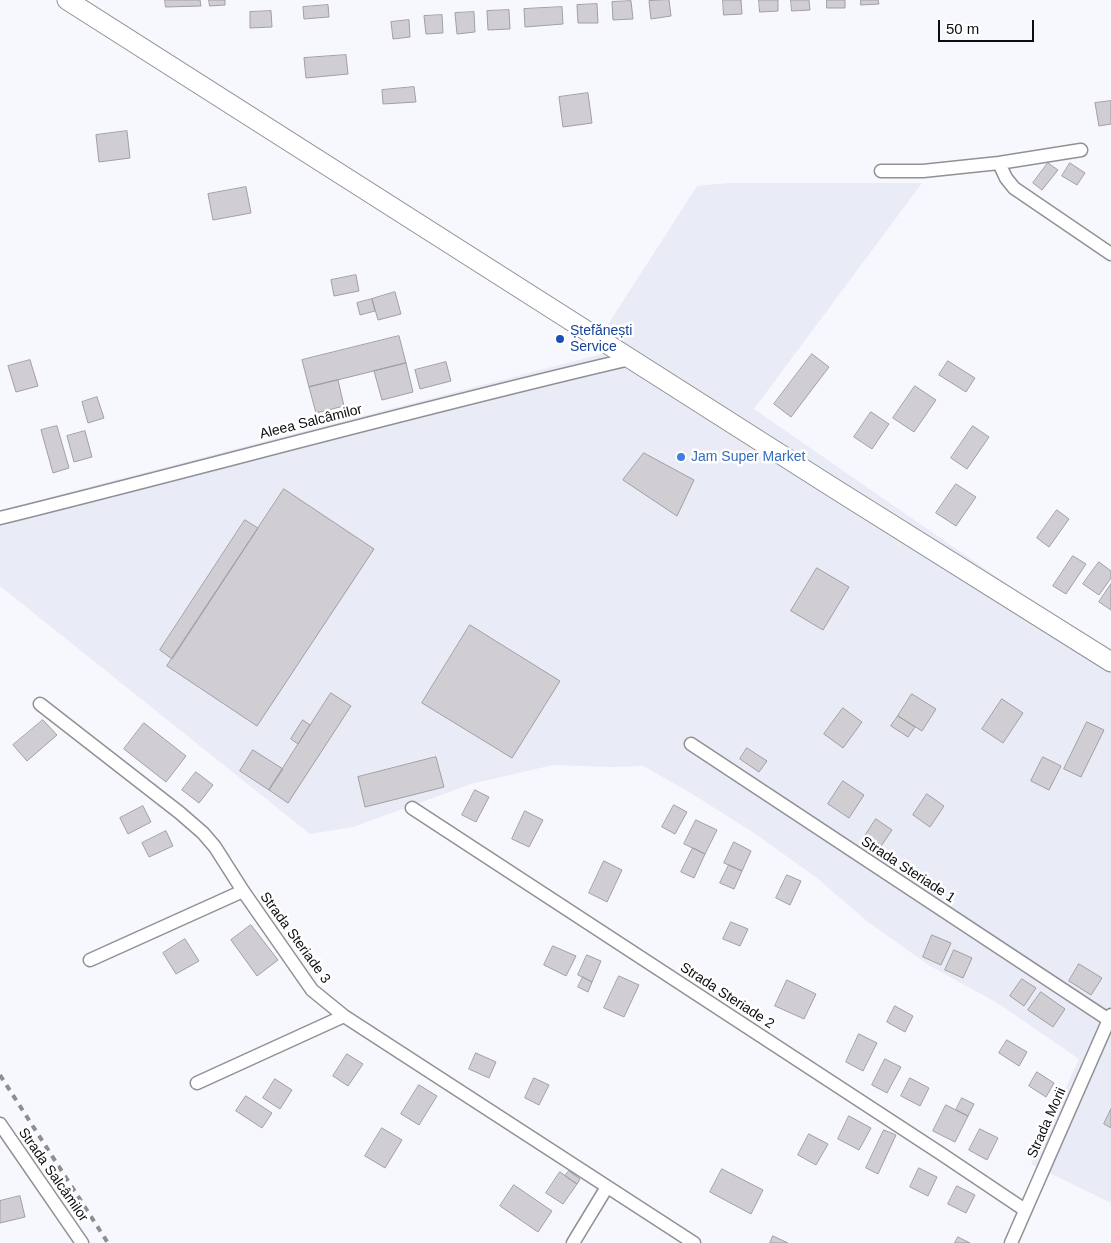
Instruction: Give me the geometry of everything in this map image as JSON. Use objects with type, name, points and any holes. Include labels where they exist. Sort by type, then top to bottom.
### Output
[{"type":"main road","points":[[66,0],[1111,662]]},
{"type":"street","points":[[881,171],[923,171],[999,163],[1081,150]]},
{"type":"street","points":[[999,163],[1006,178],[1014,188],[1111,254]]},
{"type":"street","name":"Aleea Salcâmilor","points":[[0,518],[342,430],[630,359]]},
{"type":"street","name":"Strada Steriade 3","points":[[40,704],[203,833],[215,846],[243,891],[312,990],[344,1016],[694,1243]]},
{"type":"street","name":"Strada Steriade 1","points":[[691,744],[1110,1018]]},
{"type":"street","name":"Strada Steriade 2","points":[[412,808],[915,1136],[1025,1210]]},
{"type":"street","points":[[90,960],[243,891]]},
{"type":"street","points":[[197,1083],[344,1016]]},
{"type":"street","name":"Strada Morii","points":[[1010,1243],[1110,1018]]},
{"type":"street","name":"Strada Salcâmilor","points":[[0,1124],[82,1243]]},
{"type":"street","points":[[573,1243],[607,1187]]},
{"type":"shaded area","points":[[728,183],[922,183],[754,409],[1111,656],[1111,1203],[1031,1164],[1079,1059],[999,1004],[930,966],[868,922],[817,878],[754,833],[689,792],[643,766],[553,765],[471,784],[353,827],[310,834],[0,586],[0,510],[602,354],[607,326],[697,186]]},
{"type":"building","points":[[165,0],[200,0],[201,6],[166,7]]},
{"type":"building","points":[[209,0],[225,0],[225,5],[210,6]]},
{"type":"building","points":[[669,0],[671,16],[651,19],[649,1]]},
{"type":"building","points":[[723,0],[741,0],[742,14],[724,15]]},
{"type":"building","points":[[759,0],[778,0],[778,11],[760,12]]},
{"type":"building","points":[[791,0],[809,0],[810,10],[792,11]]},
{"type":"building","points":[[827,0],[845,0],[845,8],[827,8]]},
{"type":"building","points":[[861,0],[878,0],[879,4],[861,5]]},
{"type":"building","points":[[631,1],[633,19],[613,20],[612,2]]},
{"type":"building","points":[[597,4],[598,23],[578,23],[577,5]]},
{"type":"building","points":[[328,5],[329,17],[304,19],[303,7]]},
{"type":"building","points":[[562,7],[563,24],[525,27],[524,9]]},
{"type":"building","points":[[509,10],[510,29],[488,30],[487,11]]},
{"type":"building","points":[[271,11],[272,27],[250,28],[250,12]]},
{"type":"building","points":[[474,12],[475,32],[457,34],[455,13]]},
{"type":"building","points":[[442,15],[443,33],[426,34],[424,16]]},
{"type":"building","points":[[409,20],[410,37],[393,39],[391,22]]},
{"type":"building","points":[[346,55],[348,74],[306,78],[304,58]]},
{"type":"building","points":[[414,87],[416,102],[383,104],[382,90]]},
{"type":"building","points":[[588,93],[592,123],[563,127],[559,97]]},
{"type":"building","points":[[1111,101],[1111,124],[1099,126],[1095,103]]},
{"type":"building","points":[[127,131],[130,158],[99,162],[96,135]]},
{"type":"building","points":[[1048,163],[1058,170],[1042,190],[1033,183]]},
{"type":"building","points":[[1070,163],[1085,173],[1077,185],[1062,176]]},
{"type":"building","points":[[246,187],[251,213],[213,220],[208,194]]},
{"type":"building","points":[[356,275],[359,291],[334,296],[331,280]]},
{"type":"building","points":[[395,292],[401,314],[378,320],[372,299]]},
{"type":"building","points":[[372,299],[375,311],[360,315],[357,303]]},
{"type":"building","points":[[399,336],[406,363],[309,387],[302,360]]},
{"type":"building","points":[[812,354],[829,367],[791,417],[774,404]]},
{"type":"building","points":[[30,360],[38,386],[16,392],[8,366]]},
{"type":"building","points":[[948,361],[975,378],[966,392],[939,375]]},
{"type":"building","points":[[446,362],[451,381],[420,389],[415,370]]},
{"type":"building","points":[[406,363],[413,392],[382,400],[374,371]]},
{"type":"building","points":[[338,380],[344,406],[316,413],[309,387]]},
{"type":"building","points":[[915,386],[936,400],[914,432],[893,418]]},
{"type":"building","points":[[97,397],[104,418],[88,423],[82,402]]},
{"type":"building","points":[[871,412],[889,424],[872,449],[854,437]]},
{"type":"building","points":[[57,426],[69,468],[53,473],[41,430]]},
{"type":"building","points":[[973,426],[989,437],[967,469],[951,458]]},
{"type":"building","points":[[85,431],[92,457],[74,462],[67,436]]},
{"type":"building","points":[[644,453],[694,480],[677,516],[623,480]]},
{"type":"building","points":[[956,484],[976,497],[956,526],[936,513]]},
{"type":"building","points":[[284,489],[374,549],[257,726],[167,666]]},
{"type":"building","points":[[1057,510],[1069,519],[1049,547],[1037,538]]},
{"type":"building","points":[[245,520],[258,528],[172,659],[160,650]]},
{"type":"building","points":[[1073,556],[1086,564],[1066,594],[1053,586]]},
{"type":"building","points":[[1099,562],[1111,571],[1111,578],[1099,595],[1083,584]]},
{"type":"building","points":[[817,568],[849,587],[823,630],[791,611]]},
{"type":"building","points":[[1111,584],[1111,610],[1099,602]]},
{"type":"building","points":[[470,625],[560,681],[512,758],[422,703]]},
{"type":"building","points":[[331,693],[351,706],[288,803],[269,790]]},
{"type":"building","points":[[912,694],[936,709],[922,731],[898,716]]},
{"type":"building","points":[[1002,699],[1023,713],[1003,743],[982,729]]},
{"type":"building","points":[[843,708],[862,722],[843,748],[824,734]]},
{"type":"building","points":[[898,716],[915,727],[908,737],[891,726]]},
{"type":"building","points":[[43,720],[57,735],[27,761],[13,745]]},
{"type":"building","points":[[303,720],[310,725],[298,744],[291,739]]},
{"type":"building","points":[[1087,722],[1104,730],[1081,777],[1064,769]]},
{"type":"building","points":[[144,723],[186,756],[166,782],[124,749]]},
{"type":"building","points":[[747,748],[767,761],[759,772],[740,759]]},
{"type":"building","points":[[253,750],[283,769],[269,790],[240,771]]},
{"type":"building","points":[[436,757],[444,787],[365,807],[358,777]]},
{"type":"building","points":[[1043,757],[1061,766],[1049,790],[1031,781]]},
{"type":"building","points":[[196,772],[213,785],[199,803],[182,790]]},
{"type":"building","points":[[843,781],[864,795],[849,818],[828,804]]},
{"type":"building","points":[[475,790],[489,797],[476,822],[462,815]]},
{"type":"building","points":[[927,794],[944,806],[930,827],[913,815]]},
{"type":"building","points":[[674,805],[687,812],[675,834],[662,827]]},
{"type":"building","points":[[143,806],[151,822],[128,834],[120,818]]},
{"type":"building","points":[[525,811],[543,820],[529,847],[512,839]]},
{"type":"building","points":[[876,819],[892,830],[879,849],[863,839]]},
{"type":"building","points":[[696,820],[717,830],[705,854],[684,844]]},
{"type":"building","points":[[166,831],[173,846],[149,857],[142,843]]},
{"type":"building","points":[[734,842],[751,851],[742,871],[724,863]]},
{"type":"building","points":[[693,848],[705,854],[694,878],[681,872]]},
{"type":"building","points":[[604,861],[622,870],[607,902],[589,893]]},
{"type":"building","points":[[729,865],[742,871],[734,889],[720,883]]},
{"type":"building","points":[[787,875],[801,881],[790,905],[776,898]]},
{"type":"building","points":[[731,922],[748,929],[740,946],[723,939]]},
{"type":"building","points":[[251,925],[278,960],[257,976],[231,940]]},
{"type":"building","points":[[932,935],[951,943],[941,965],[923,957]]},
{"type":"building","points":[[185,939],[199,961],[176,974],[163,953]]},
{"type":"building","points":[[553,946],[576,956],[566,976],[544,965]]},
{"type":"building","points":[[954,950],[972,958],[963,978],[945,970]]},
{"type":"building","points":[[587,955],[601,961],[592,982],[578,975]]},
{"type":"building","points":[[1079,964],[1102,978],[1091,995],[1069,981]]},
{"type":"building","points":[[619,976],[639,985],[624,1017],[604,1008]]},
{"type":"building","points":[[583,977],[592,982],[588,992],[578,987]]},
{"type":"building","points":[[1022,979],[1036,988],[1024,1006],[1010,996]]},
{"type":"building","points":[[787,980],[816,994],[804,1019],[775,1006]]},
{"type":"building","points":[[1041,992],[1065,1009],[1053,1027],[1028,1010]]},
{"type":"building","points":[[895,1006],[913,1016],[905,1032],[887,1022]]},
{"type":"building","points":[[859,1034],[877,1043],[863,1071],[846,1062]]},
{"type":"building","points":[[1007,1040],[1027,1052],[1019,1066],[999,1053]]},
{"type":"building","points":[[476,1053],[496,1062],[489,1078],[469,1069]]},
{"type":"building","points":[[347,1054],[363,1064],[348,1086],[333,1076]]},
{"type":"building","points":[[885,1059],[901,1067],[887,1093],[872,1085]]},
{"type":"building","points":[[1037,1072],[1054,1083],[1046,1097],[1029,1086]]},
{"type":"building","points":[[534,1078],[549,1085],[539,1105],[525,1098]]},
{"type":"building","points":[[910,1078],[929,1088],[920,1106],[901,1096]]},
{"type":"building","points":[[275,1079],[292,1090],[280,1109],[263,1098]]},
{"type":"building","points":[[419,1085],[437,1096],[419,1125],[401,1114]]},
{"type":"building","points":[[246,1096],[272,1113],[262,1128],[236,1111]]},
{"type":"building","points":[[962,1098],[974,1104],[968,1116],[956,1110]]},
{"type":"building","points":[[946,1105],[968,1116],[955,1142],[933,1131]]},
{"type":"building","points":[[1111,1109],[1111,1128],[1104,1124]]},
{"type":"building","points":[[849,1116],[871,1128],[859,1150],[838,1139]]},
{"type":"building","points":[[382,1128],[402,1140],[385,1168],[365,1156]]},
{"type":"building","points":[[980,1129],[998,1138],[987,1160],[969,1150]]},
{"type":"building","points":[[884,1130],[896,1135],[878,1174],[866,1168]]},
{"type":"building","points":[[809,1134],[828,1144],[816,1165],[798,1155]]},
{"type":"building","points":[[919,1168],[937,1177],[928,1196],[910,1187]]},
{"type":"building","points":[[722,1169],[763,1190],[751,1214],[710,1192]]},
{"type":"building","points":[[569,1171],[580,1179],[577,1184],[565,1176]]},
{"type":"building","points":[[560,1172],[577,1184],[563,1204],[546,1193]]},
{"type":"building","points":[[514,1185],[552,1211],[538,1232],[500,1206]]},
{"type":"building","points":[[957,1186],[975,1195],[966,1213],[948,1204]]},
{"type":"building","points":[[20,1196],[25,1217],[0,1223],[0,1201]]},
{"type":"building","points":[[773,1236],[788,1243],[770,1243]]},
{"type":"building","points":[[958,1237],[970,1243],[955,1243]]},
{"type":"railway","points":[[0,1075],[108,1243]]},
{"type":"place","name":"Ștefănești Service","points":[[560,339]]},
{"type":"place","name":"Jam Super Market","points":[[681,457]]}]
